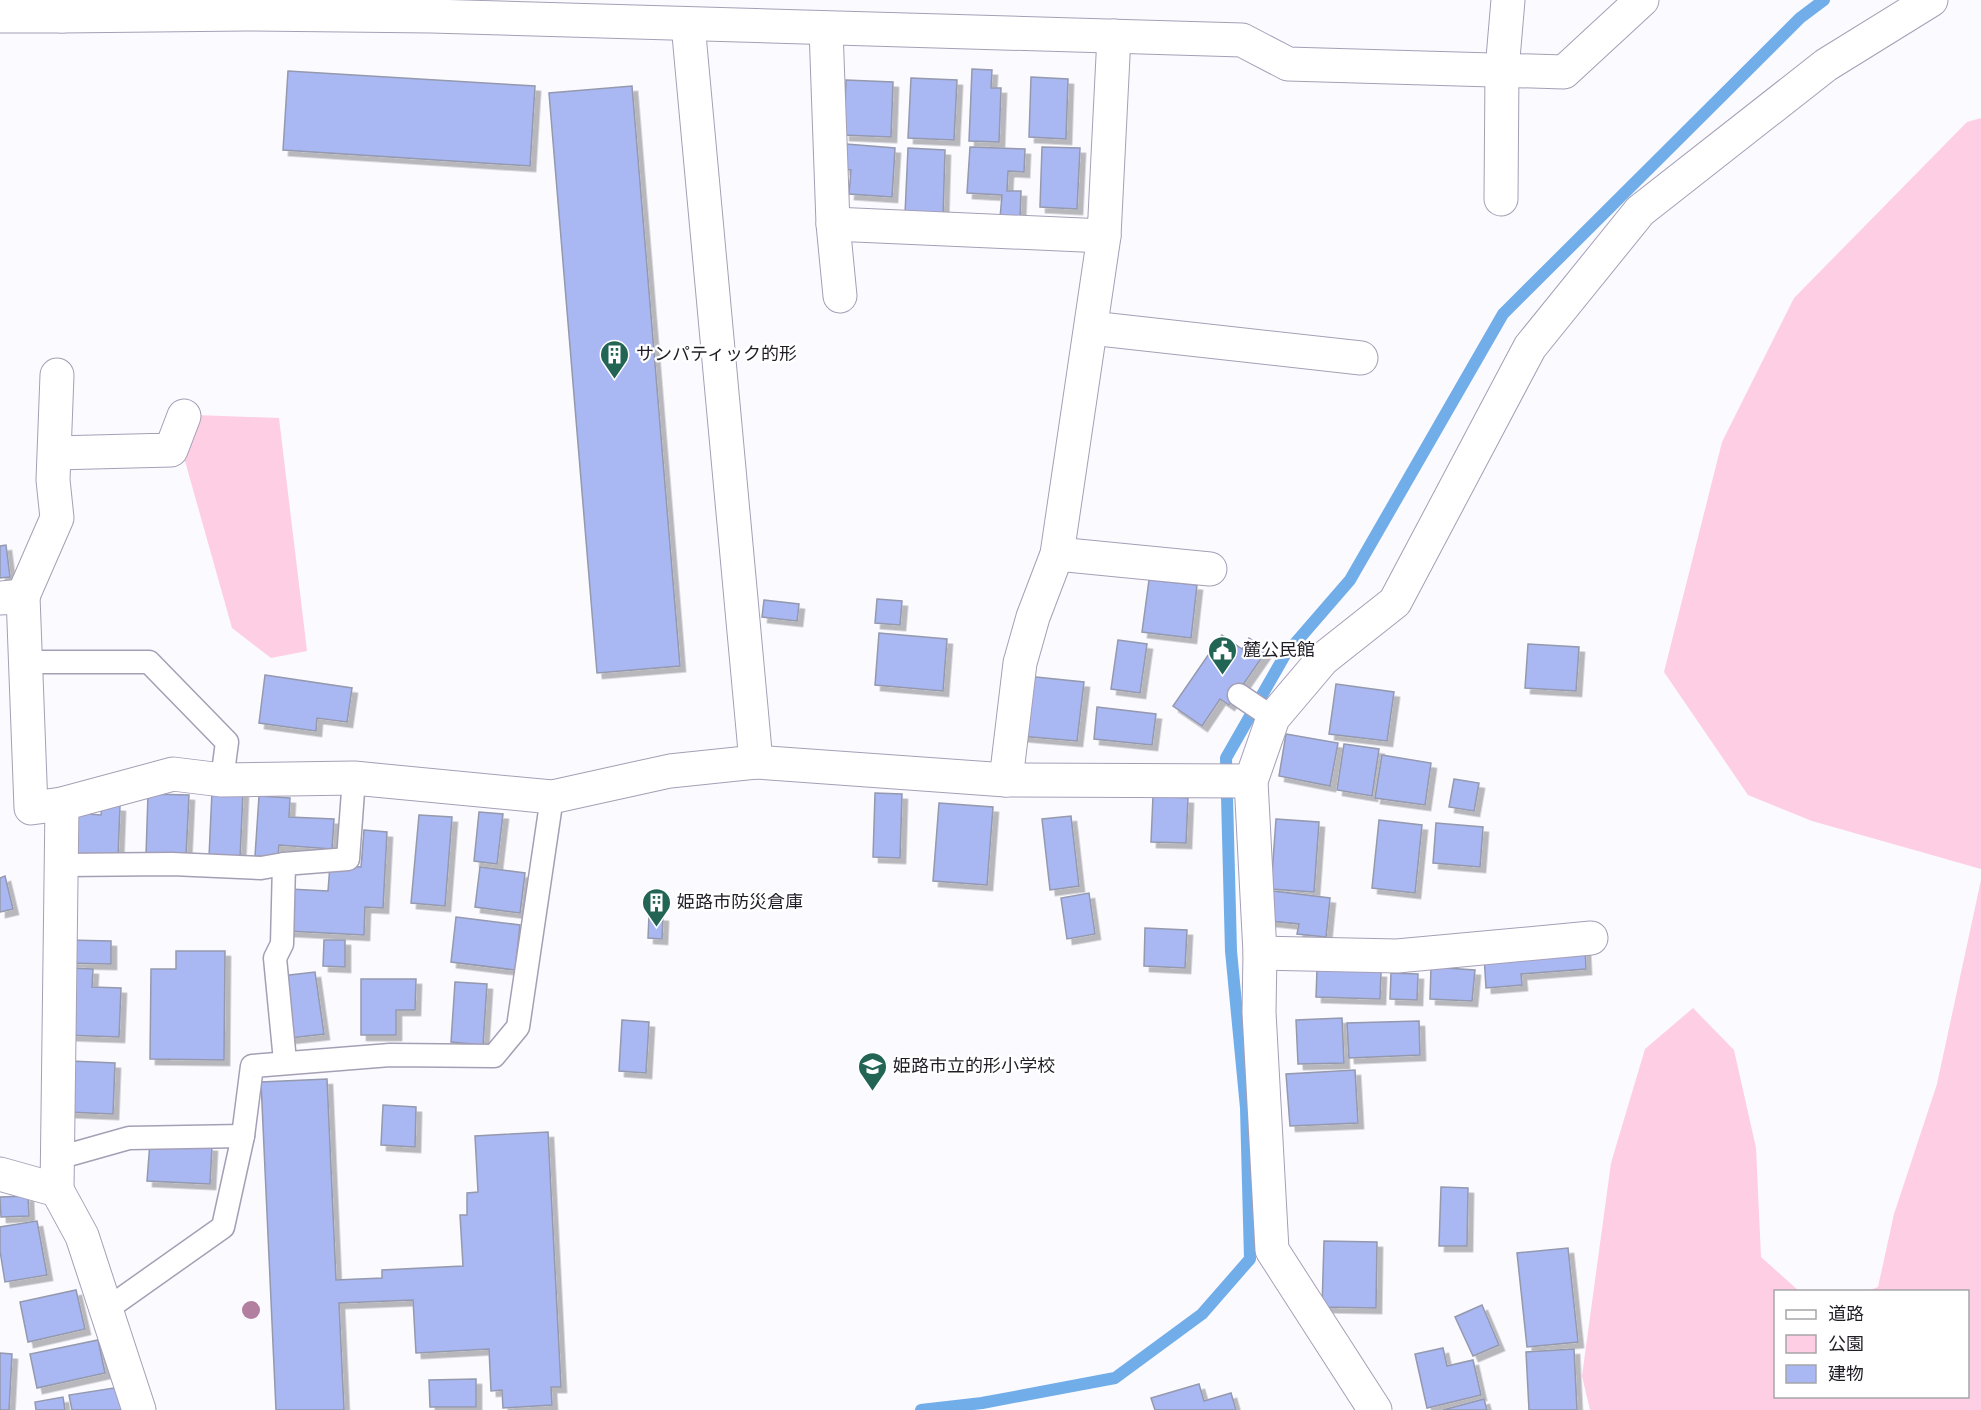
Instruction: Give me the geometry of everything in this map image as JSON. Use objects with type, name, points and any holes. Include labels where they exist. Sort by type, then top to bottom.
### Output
[{"type":"street","points":[[1500,199],[1502,70],[1508,0]]},
{"type":"street","points":[[0,16],[62,8],[430,8],[688,24],[1242,40],[1288,64],[1564,72],[1641,0]]},
{"type":"street","points":[[1375,1410],[1272,1250],[1259,1012],[1260,953],[1251,781],[1273,718],[1323,659],[1395,602],[1530,347],[1640,211],[1826,65],[1931,0]]},
{"type":"street","points":[[688,24],[756,762]]},
{"type":"street","points":[[826,29],[833,224],[840,296]]},
{"type":"street","points":[[1006,780],[1020,663],[1033,617],[1057,554],[1091,328],[1104,236],[1114,36]]},
{"type":"street","points":[[833,224],[1104,236]]},
{"type":"street","points":[[1091,328],[1361,358]]},
{"type":"street","points":[[57,375],[52,480],[57,518],[11,597],[26,662],[31,808],[63,804],[173,774],[222,780],[354,778],[552,797],[670,771],[756,762],[1006,780],[1251,781]]},
{"type":"street","points":[[55,453],[171,450],[184,416]]},
{"type":"street","points":[[1057,554],[1210,569]]},
{"type":"street","points":[[63,804],[57,1190],[82,1236],[139,1410]]},
{"type":"street","points":[[1260,953],[1397,956],[1591,938]]},
{"type":"street","points":[[0,1174],[57,1190]]},
{"type":"lane","points":[[26,662],[149,662],[227,742],[222,780]]},
{"type":"lane","points":[[1239,695],[1273,718]]},
{"type":"lane","points":[[62,865],[172,864],[261,868],[348,859],[354,778]]},
{"type":"lane","points":[[107,1310],[223,1227],[243,1136],[252,1066],[390,1055],[494,1056],[518,1027],[552,797]]},
{"type":"lane","points":[[284,864],[282,944],[275,958],[285,1062]]},
{"type":"lane","points":[[57,1158],[129,1138],[243,1136]]},
{"type":"green space","points":[[1981,118],[1981,869],[1812,821],[1748,795],[1664,672],[1722,442],[1794,298],[1967,122]]},
{"type":"green space","points":[[196,415],[279,418],[307,651],[271,658],[232,628],[183,454]]},
{"type":"green space","points":[[1981,880],[1981,1410],[1590,1410],[1582,1376],[1611,1163],[1645,1049],[1693,1008],[1734,1050],[1756,1148],[1761,1257],[1798,1290],[1774,1290],[1774,1398],[1969,1398],[1969,1290],[1870,1290],[1878,1287],[1894,1214],[1937,1084]]},
{"type":"building","points":[[972,69],[992,70],[991,88],[1001,88],[999,142],[969,141]]},
{"type":"building","points":[[288,71],[535,86],[530,166],[283,150]]},
{"type":"building","points":[[1031,77],[1068,79],[1066,139],[1029,137]]},
{"type":"building","points":[[911,78],[957,80],[954,140],[908,138]]},
{"type":"building","points":[[846,80],[893,82],[891,137],[844,135]]},
{"type":"building","name":"サンパティック的形","points":[[632,86],[680,666],[597,673],[549,93]]},
{"type":"building","points":[[846,144],[895,148],[892,197],[849,194],[851,170],[844,169]]},
{"type":"building","points":[[970,147],[1025,149],[1024,172],[1008,171],[1007,191],[1021,191],[1020,219],[1000,218],[1002,195],[967,193]]},
{"type":"building","points":[[1042,147],[1080,148],[1077,209],[1040,207]]},
{"type":"building","points":[[908,148],[945,150],[943,216],[905,214]]},
{"type":"building","points":[[6,545],[10,577],[0,578],[0,546]]},
{"type":"building","points":[[1149,580],[1197,585],[1191,638],[1142,632]]},
{"type":"building","points":[[877,599],[902,601],[900,625],[875,623]]},
{"type":"building","points":[[764,600],[799,604],[797,621],[762,617]]},
{"type":"building","points":[[879,633],[947,639],[943,691],[875,685]]},
{"type":"building","name":"麓公民館","points":[[1222,635],[1242,649],[1249,638],[1267,650],[1229,705],[1220,699],[1202,726],[1173,706]]},
{"type":"building","points":[[1118,640],[1147,644],[1140,693],[1111,689]]},
{"type":"building","points":[[1528,644],[1579,647],[1576,691],[1525,688]]},
{"type":"building","points":[[265,675],[352,688],[347,722],[317,718],[316,731],[259,723]]},
{"type":"building","points":[[1026,676],[1084,682],[1077,741],[1020,736]]},
{"type":"building","points":[[1336,684],[1394,692],[1387,741],[1329,734]]},
{"type":"building","points":[[1097,707],[1156,714],[1152,745],[1094,739]]},
{"type":"building","points":[[1286,734],[1338,743],[1330,786],[1279,776]]},
{"type":"building","points":[[1344,744],[1379,749],[1372,796],[1337,790]]},
{"type":"building","points":[[1382,755],[1431,763],[1425,805],[1375,798]]},
{"type":"building","points":[[1454,779],[1479,783],[1474,811],[1449,807]]},
{"type":"building","points":[[212,791],[243,792],[240,858],[209,857]]},
{"type":"building","points":[[875,793],[902,794],[900,858],[873,857]]},
{"type":"building","points":[[148,794],[189,795],[186,856],[146,855]]},
{"type":"building","points":[[259,796],[290,798],[289,817],[334,819],[332,849],[279,845],[278,857],[255,856]]},
{"type":"building","points":[[1153,796],[1188,798],[1186,843],[1151,842]]},
{"type":"building","points":[[939,803],[993,807],[987,885],[933,881]]},
{"type":"building","points":[[102,805],[120,806],[118,856],[73,854],[75,813],[101,815]]},
{"type":"building","points":[[479,812],[503,814],[497,864],[474,861]]},
{"type":"building","points":[[419,815],[452,817],[445,906],[411,903]]},
{"type":"building","points":[[1071,816],[1079,886],[1050,890],[1042,819]]},
{"type":"building","points":[[1276,819],[1319,822],[1314,892],[1271,889]]},
{"type":"building","points":[[1379,820],[1422,825],[1415,893],[1372,888]]},
{"type":"building","points":[[1436,823],[1483,827],[1480,867],[1433,863]]},
{"type":"building","points":[[364,830],[387,832],[383,908],[365,907],[364,935],[288,931],[290,889],[328,891],[330,865],[361,867]]},
{"type":"building","points":[[480,867],[525,873],[520,913],[475,907]]},
{"type":"building","points":[[5,876],[13,909],[0,912],[0,878]]},
{"type":"building","points":[[1273,891],[1330,898],[1326,937],[1297,934],[1299,924],[1270,921]]},
{"type":"building","points":[[1089,893],[1095,934],[1067,939],[1061,898]]},
{"type":"building","name":"姫路市防災倉庫","points":[[649,915],[663,916],[662,939],[648,938]]},
{"type":"building","points":[[456,917],[520,925],[515,970],[451,962]]},
{"type":"building","points":[[1145,928],[1187,930],[1185,968],[1144,966]]},
{"type":"building","points":[[67,940],[111,941],[111,964],[66,963]]},
{"type":"building","points":[[324,940],[345,940],[345,967],[323,966]]},
{"type":"building","points":[[1585,948],[1586,969],[1521,974],[1522,985],[1486,988],[1484,955]]},
{"type":"building","points":[[176,951],[225,951],[224,1060],[150,1059],[151,969],[176,969]]},
{"type":"building","points":[[1431,967],[1475,970],[1472,1001],[1430,999]]},
{"type":"building","points":[[67,968],[93,969],[92,987],[121,988],[119,1037],[65,1035]]},
{"type":"building","points":[[1317,969],[1381,972],[1380,999],[1316,997]]},
{"type":"building","points":[[315,972],[324,1034],[290,1038],[281,976]]},
{"type":"building","points":[[1391,973],[1418,974],[1417,1000],[1390,999]]},
{"type":"building","points":[[361,979],[416,979],[415,1010],[396,1010],[396,1035],[361,1035]]},
{"type":"building","points":[[455,982],[487,984],[483,1045],[451,1042]]},
{"type":"building","points":[[1342,1018],[1344,1063],[1298,1064],[1296,1020]]},
{"type":"building","points":[[622,1020],[649,1022],[646,1073],[619,1071]]},
{"type":"building","points":[[1419,1021],[1420,1055],[1349,1058],[1347,1023]]},
{"type":"building","points":[[70,1061],[115,1063],[113,1114],[67,1112]]},
{"type":"building","points":[[1355,1070],[1358,1123],[1290,1126],[1286,1074]]},
{"type":"building","points":[[327,1079],[336,1280],[382,1278],[382,1270],[463,1266],[460,1215],[467,1215],[467,1193],[478,1192],[475,1136],[548,1132],[561,1387],[551,1387],[552,1405],[503,1408],[502,1390],[491,1391],[489,1349],[416,1353],[413,1300],[339,1303],[344,1410],[276,1410],[261,1082]]},
{"type":"building","points":[[383,1105],[416,1107],[415,1147],[381,1145]]},
{"type":"building","points":[[150,1142],[212,1146],[210,1184],[147,1181]]},
{"type":"building","points":[[1441,1187],[1468,1188],[1467,1246],[1439,1246]]},
{"type":"building","points":[[28,1196],[29,1216],[1,1217],[0,1197]]},
{"type":"building","points":[[37,1221],[47,1275],[5,1282],[0,1251],[0,1227]]},
{"type":"building","points":[[1324,1241],[1377,1242],[1376,1308],[1322,1307]]},
{"type":"building","points":[[1568,1248],[1578,1342],[1527,1347],[1517,1253]]},
{"type":"building","points":[[76,1290],[85,1329],[28,1342],[20,1302]]},
{"type":"building","points":[[1482,1305],[1499,1345],[1473,1356],[1455,1317]]},
{"type":"building","points":[[98,1340],[105,1373],[37,1388],[30,1354]]},
{"type":"building","points":[[1443,1348],[1447,1366],[1473,1360],[1481,1395],[1427,1408],[1415,1354]]},
{"type":"building","points":[[1574,1349],[1577,1410],[1529,1410],[1526,1352]]},
{"type":"building","points":[[0,1353],[12,1354],[9,1410],[0,1410]]},
{"type":"building","points":[[476,1379],[476,1407],[430,1407],[429,1380]]},
{"type":"building","points":[[1199,1384],[1204,1401],[1231,1393],[1236,1410],[1155,1410],[1151,1398]]},
{"type":"building","points":[[120,1387],[124,1410],[72,1410],[69,1395]]},
{"type":"building","points":[[63,1397],[65,1410],[36,1410],[35,1402]]},
{"type":"building","points":[[1484,1399],[1487,1410],[1443,1410]]},
{"type":"waterway","points":[[921,1410],[982,1403],[1115,1378],[1202,1314],[1250,1259],[1246,1108],[1231,951],[1226,758],[1285,655],[1350,580],[1503,314],[1800,18],[1824,0]]},
{"type":"place","name":"サンパティック的形","points":[[615,380]]},
{"type":"place","name":"麓公民館","points":[[1222,676]]},
{"type":"place","name":"姫路市防災倉庫","points":[[656,928]]},
{"type":"place","name":"姫路市立的形小学校","points":[[872,1092]]}]
